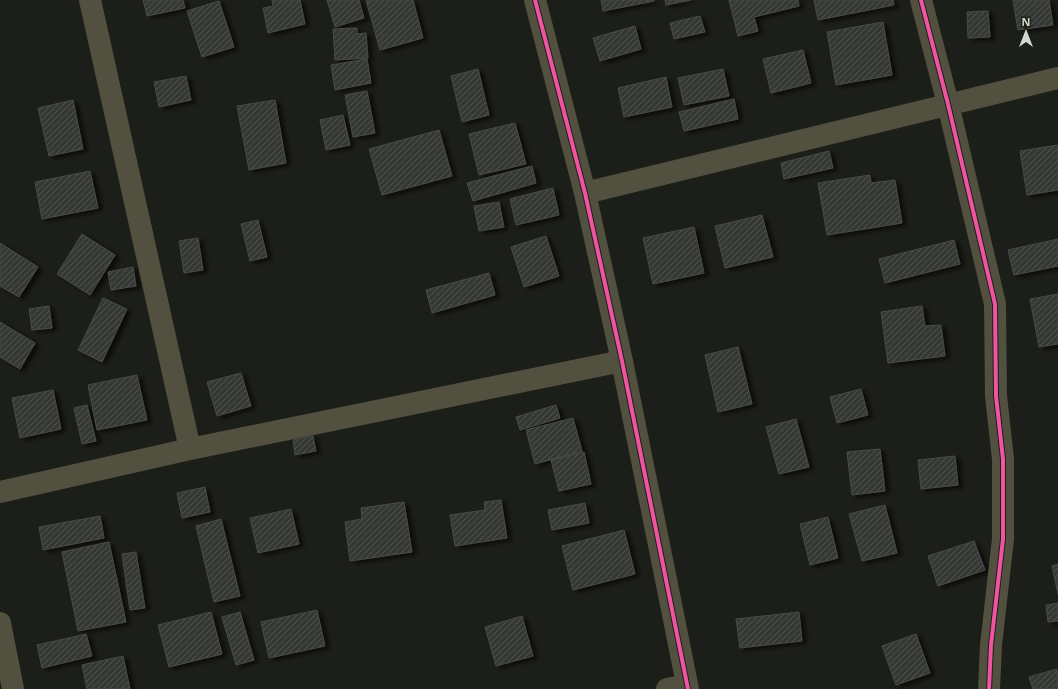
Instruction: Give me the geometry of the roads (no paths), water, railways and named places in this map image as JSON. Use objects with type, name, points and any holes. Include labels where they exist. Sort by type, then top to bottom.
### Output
[{"type":"street","points":[[90,0],[190,449]]},
{"type":"street","points":[[535,0],[585,193],[622,360],[681,688]]},
{"type":"street","points":[[921,0],[948,104],[995,304],[996,396],[1003,459],[1003,539],[989,689]]},
{"type":"street","points":[[585,193],[1058,78]]},
{"type":"street","points":[[0,492],[190,449],[622,360]]},
{"type":"street","points":[[0,623],[13,689]]}]
